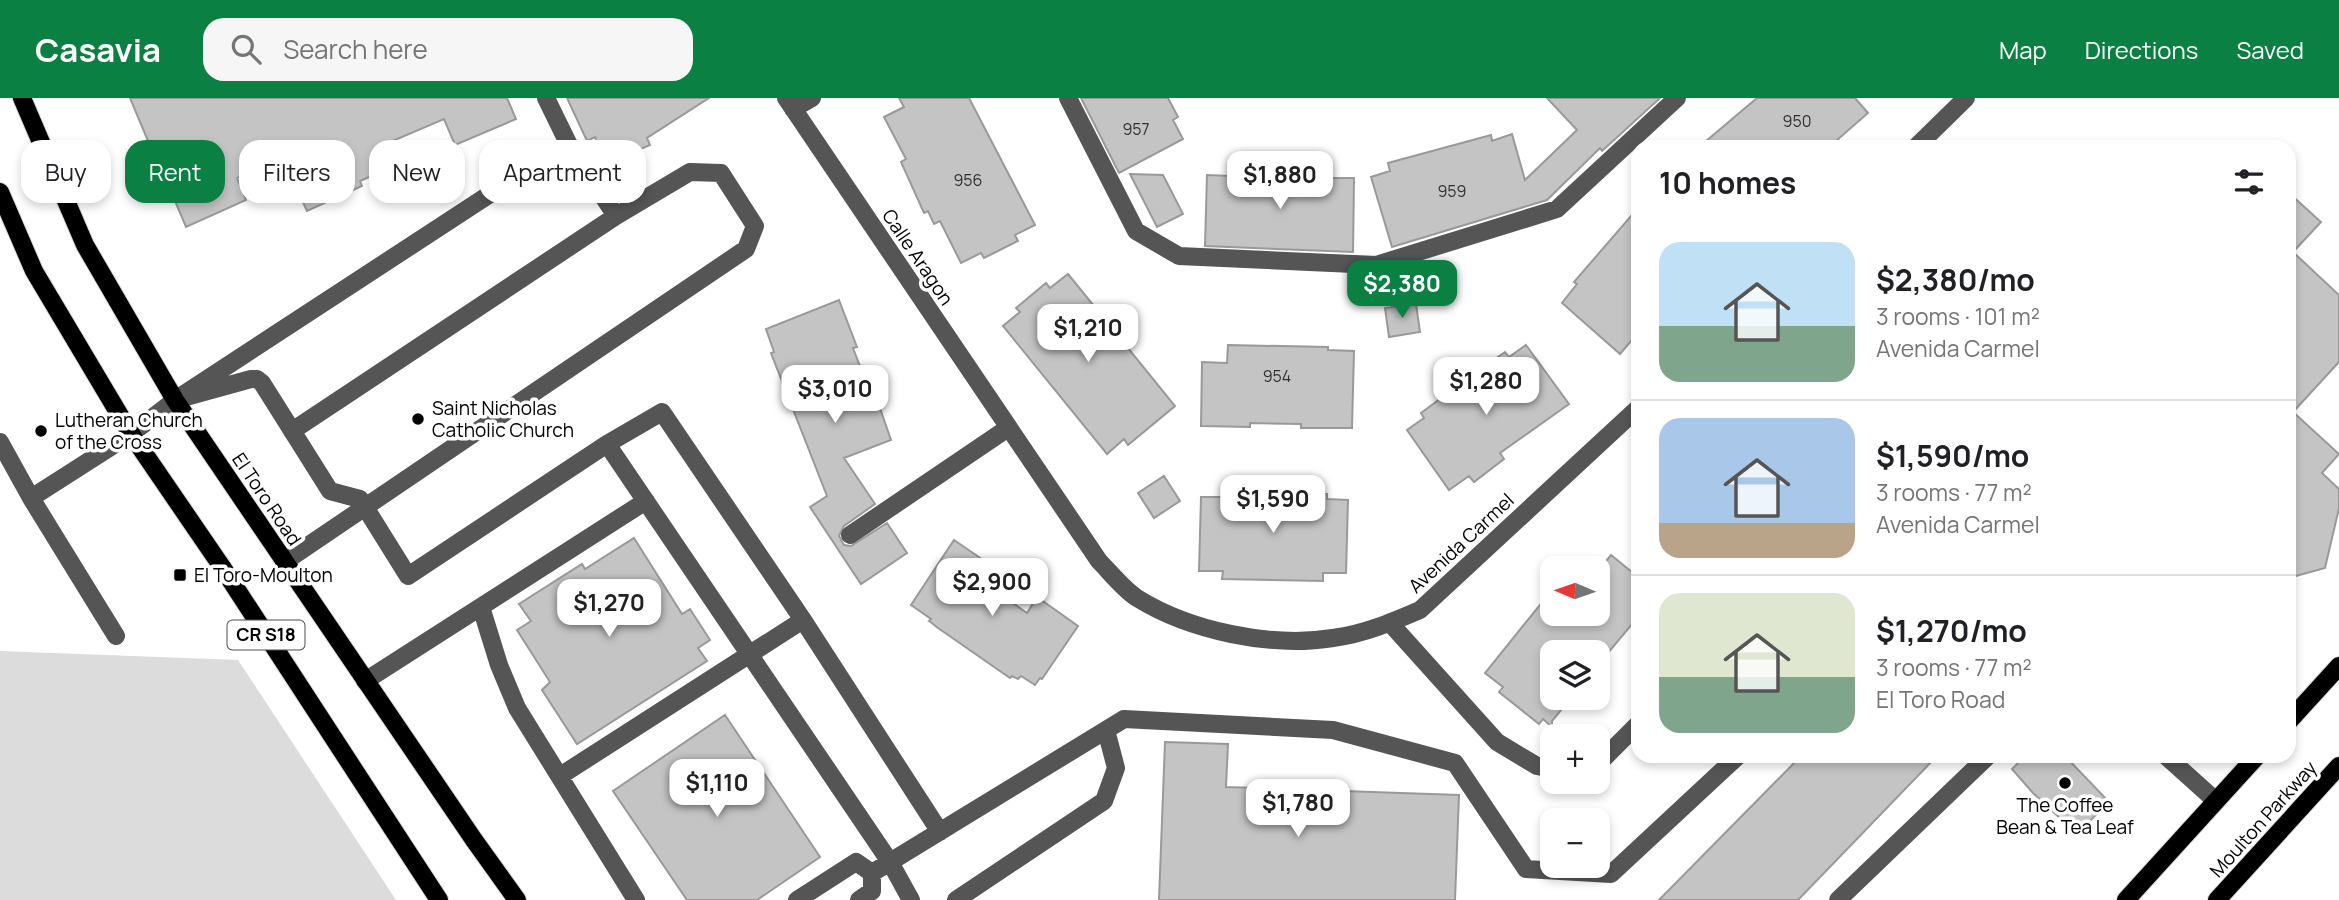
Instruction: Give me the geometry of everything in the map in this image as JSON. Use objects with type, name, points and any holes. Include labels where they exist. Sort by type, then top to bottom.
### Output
[{"type":"main road","name":"El Toro Road","points":[[22,98],[43,152],[85,244],[175,400],[517,900]]},
{"type":"main road","name":"CR S18","points":[[0,192],[34,271],[131,434],[222,567],[439,900]]},
{"type":"main road","points":[[2296,713],[2339,666]]},
{"type":"main road","points":[[2126,900],[2251,763]]},
{"type":"main road","name":"Moulton Parkway","points":[[2217,900],[2339,766]]},
{"type":"street","points":[[546,98],[567,140]]},
{"type":"street","name":"Calle Aragon","points":[[812,98],[789,103],[1098,561],[1135,597],[1195,626]]},
{"type":"street","points":[[1068,98],[1136,231],[1179,256],[1376,265],[1557,209],[1631,141]]},
{"type":"street","points":[[1632,140],[1677,98]]},
{"type":"street","points":[[1922,140],[1959,100]]},
{"type":"street","points":[[284,562],[746,249],[755,226],[721,173],[690,172],[616,216],[292,431]]},
{"type":"street","points":[[30,498],[131,434],[175,400],[479,201]]},
{"type":"street","points":[[607,203],[616,216]]},
{"type":"street","points":[[175,400],[257,379],[330,491],[360,499],[408,576],[607,444],[662,412],[803,620],[940,832]]},
{"type":"street","name":"Avenida Carmel","points":[[1195,626],[1284,640],[1332,639],[1390,623],[1420,610],[1631,414]]},
{"type":"street","points":[[850,535],[1008,428]]},
{"type":"street","points":[[0,442],[30,498],[116,636]]},
{"type":"street","points":[[607,444],[890,862],[911,900]]},
{"type":"street","points":[[365,681],[646,501]]},
{"type":"street","points":[[481,607],[499,665],[517,708],[636,900]]},
{"type":"street","points":[[559,776],[803,620]]},
{"type":"street","points":[[1390,623],[1497,742],[1540,767]]},
{"type":"street","points":[[873,873],[1124,719],[1334,730],[1455,763],[1526,869],[1611,874],[1730,763]]},
{"type":"street","points":[[956,900],[1104,801],[1116,768],[1106,730]]},
{"type":"street","points":[[1610,752],[1631,731]]},
{"type":"street","points":[[1838,900],[1980,763]]},
{"type":"street","points":[[2174,763],[2216,801]]},
{"type":"street","points":[[797,900],[856,862],[873,873]]},
{"type":"street","points":[[859,900],[872,891],[873,873]]},
{"type":"shaded area","points":[[0,651],[238,660],[396,900],[0,900]]},
{"type":"building","points":[[130,98],[507,98],[516,119],[465,141],[453,140],[444,119],[395,140],[369,140],[369,177],[360,181],[362,186],[355,189],[355,140],[239,140],[237,178],[239,203],[186,227],[176,203],[225,203],[225,140],[148,140]]},
{"type":"building","points":[[567,98],[709,98],[647,138],[650,145],[646,147],[646,140],[596,140],[595,137],[587,140]]},
{"type":"building","points":[[899,98],[969,98],[1035,225],[1015,235],[1018,241],[984,258],[981,253],[961,263],[940,221],[934,224],[928,211],[924,213],[901,162],[906,159],[884,117],[904,107]]},
{"type":"building","points":[[1081,98],[1168,98],[1178,117],[1173,120],[1183,139],[1119,173]]},
{"type":"building","points":[[1547,98],[1660,98],[1602,151],[1600,148],[1547,200],[1392,247],[1371,177],[1390,171],[1388,163],[1491,135],[1492,141],[1512,134],[1525,180],[1577,130]]},
{"type":"building","points":[[1757,98],[1855,98],[1868,113],[1837,140],[1707,140]]},
{"type":"building","points":[[1230,171],[1332,173],[1332,178],[1354,178],[1353,252],[1205,246],[1207,175],[1231,176]]},
{"type":"building","points":[[1130,174],[1163,175],[1183,214],[1157,227]]},
{"type":"building","points":[[2296,199],[2321,222],[2296,249]]},
{"type":"building","points":[[303,203],[325,203],[307,211]]},
{"type":"building","points":[[1631,216],[1631,341],[1620,354],[1562,303],[1577,284],[1574,282]]},
{"type":"building","points":[[2296,255],[2339,295],[2339,362],[2296,409]]},
{"type":"building","points":[[1068,274],[1175,406],[1128,445],[1124,439],[1107,454],[1003,326],[1020,312],[1016,308],[1046,283],[1050,288]]},
{"type":"building","points":[[839,300],[857,347],[853,348],[871,395],[875,394],[891,440],[844,458],[875,504],[844,526],[839,536],[844,545],[851,546],[887,523],[907,553],[861,584],[810,507],[827,496],[771,353],[774,352],[766,329]]},
{"type":"building","points":[[1416,304],[1420,332],[1389,337],[1385,308]]},
{"type":"building","points":[[1228,345],[1328,347],[1328,350],[1354,351],[1352,428],[1301,428],[1301,424],[1250,423],[1250,427],[1201,426],[1202,362],[1227,363]]},
{"type":"building","points":[[1526,345],[1569,404],[1500,453],[1504,459],[1474,482],[1469,476],[1449,490],[1407,430],[1424,418],[1421,413],[1472,375],[1505,352],[1509,357]]},
{"type":"building","points":[[2296,415],[2339,454],[2322,473],[2339,489],[2339,508],[2325,568],[2296,576]]},
{"type":"building","points":[[1164,476],[1180,501],[1154,518],[1138,493]]},
{"type":"building","points":[[1223,488],[1327,494],[1327,499],[1348,500],[1346,573],[1323,573],[1323,581],[1222,579],[1223,571],[1199,571],[1201,497],[1223,497]]},
{"type":"building","points":[[634,538],[682,614],[690,609],[710,640],[698,648],[707,661],[577,744],[542,690],[550,682],[517,630],[531,621],[519,604],[582,564],[585,569]]},
{"type":"building","points":[[954,540],[995,568],[986,584],[1027,613],[1037,597],[1078,626],[1042,679],[1035,685],[1021,676],[1018,679],[1012,676],[1010,678],[938,628],[929,621],[931,619],[911,605]]},
{"type":"building","points":[[1610,556],[1631,571],[1631,625],[1610,651],[1610,640],[1540,640],[1540,710],[1561,710],[1552,724],[1543,719],[1539,724],[1499,692],[1503,687],[1485,673],[1540,605],[1540,626],[1610,626]]},
{"type":"building","points":[[725,715],[820,857],[757,900],[687,900],[613,791]]},
{"type":"building","points":[[1165,742],[1228,744],[1226,787],[1459,795],[1455,900],[1159,900]]},
{"type":"building","points":[[1794,763],[1930,763],[1798,900],[1659,900]]},
{"type":"building","points":[[2018,763],[2072,763],[2109,802],[2077,834],[2033,793],[2012,769]]},
{"type":"place","name":"Saint Nicholas Catholic Church","points":[[418,419]]},
{"type":"place","name":"Lutheran Church of the Cross","points":[[41,431]]},
{"type":"place","name":"El Toro-Moulton","points":[[180,575]]},
{"type":"place","name":"The Coffee Bean & Tea Leaf","points":[[2065,783]]}]
